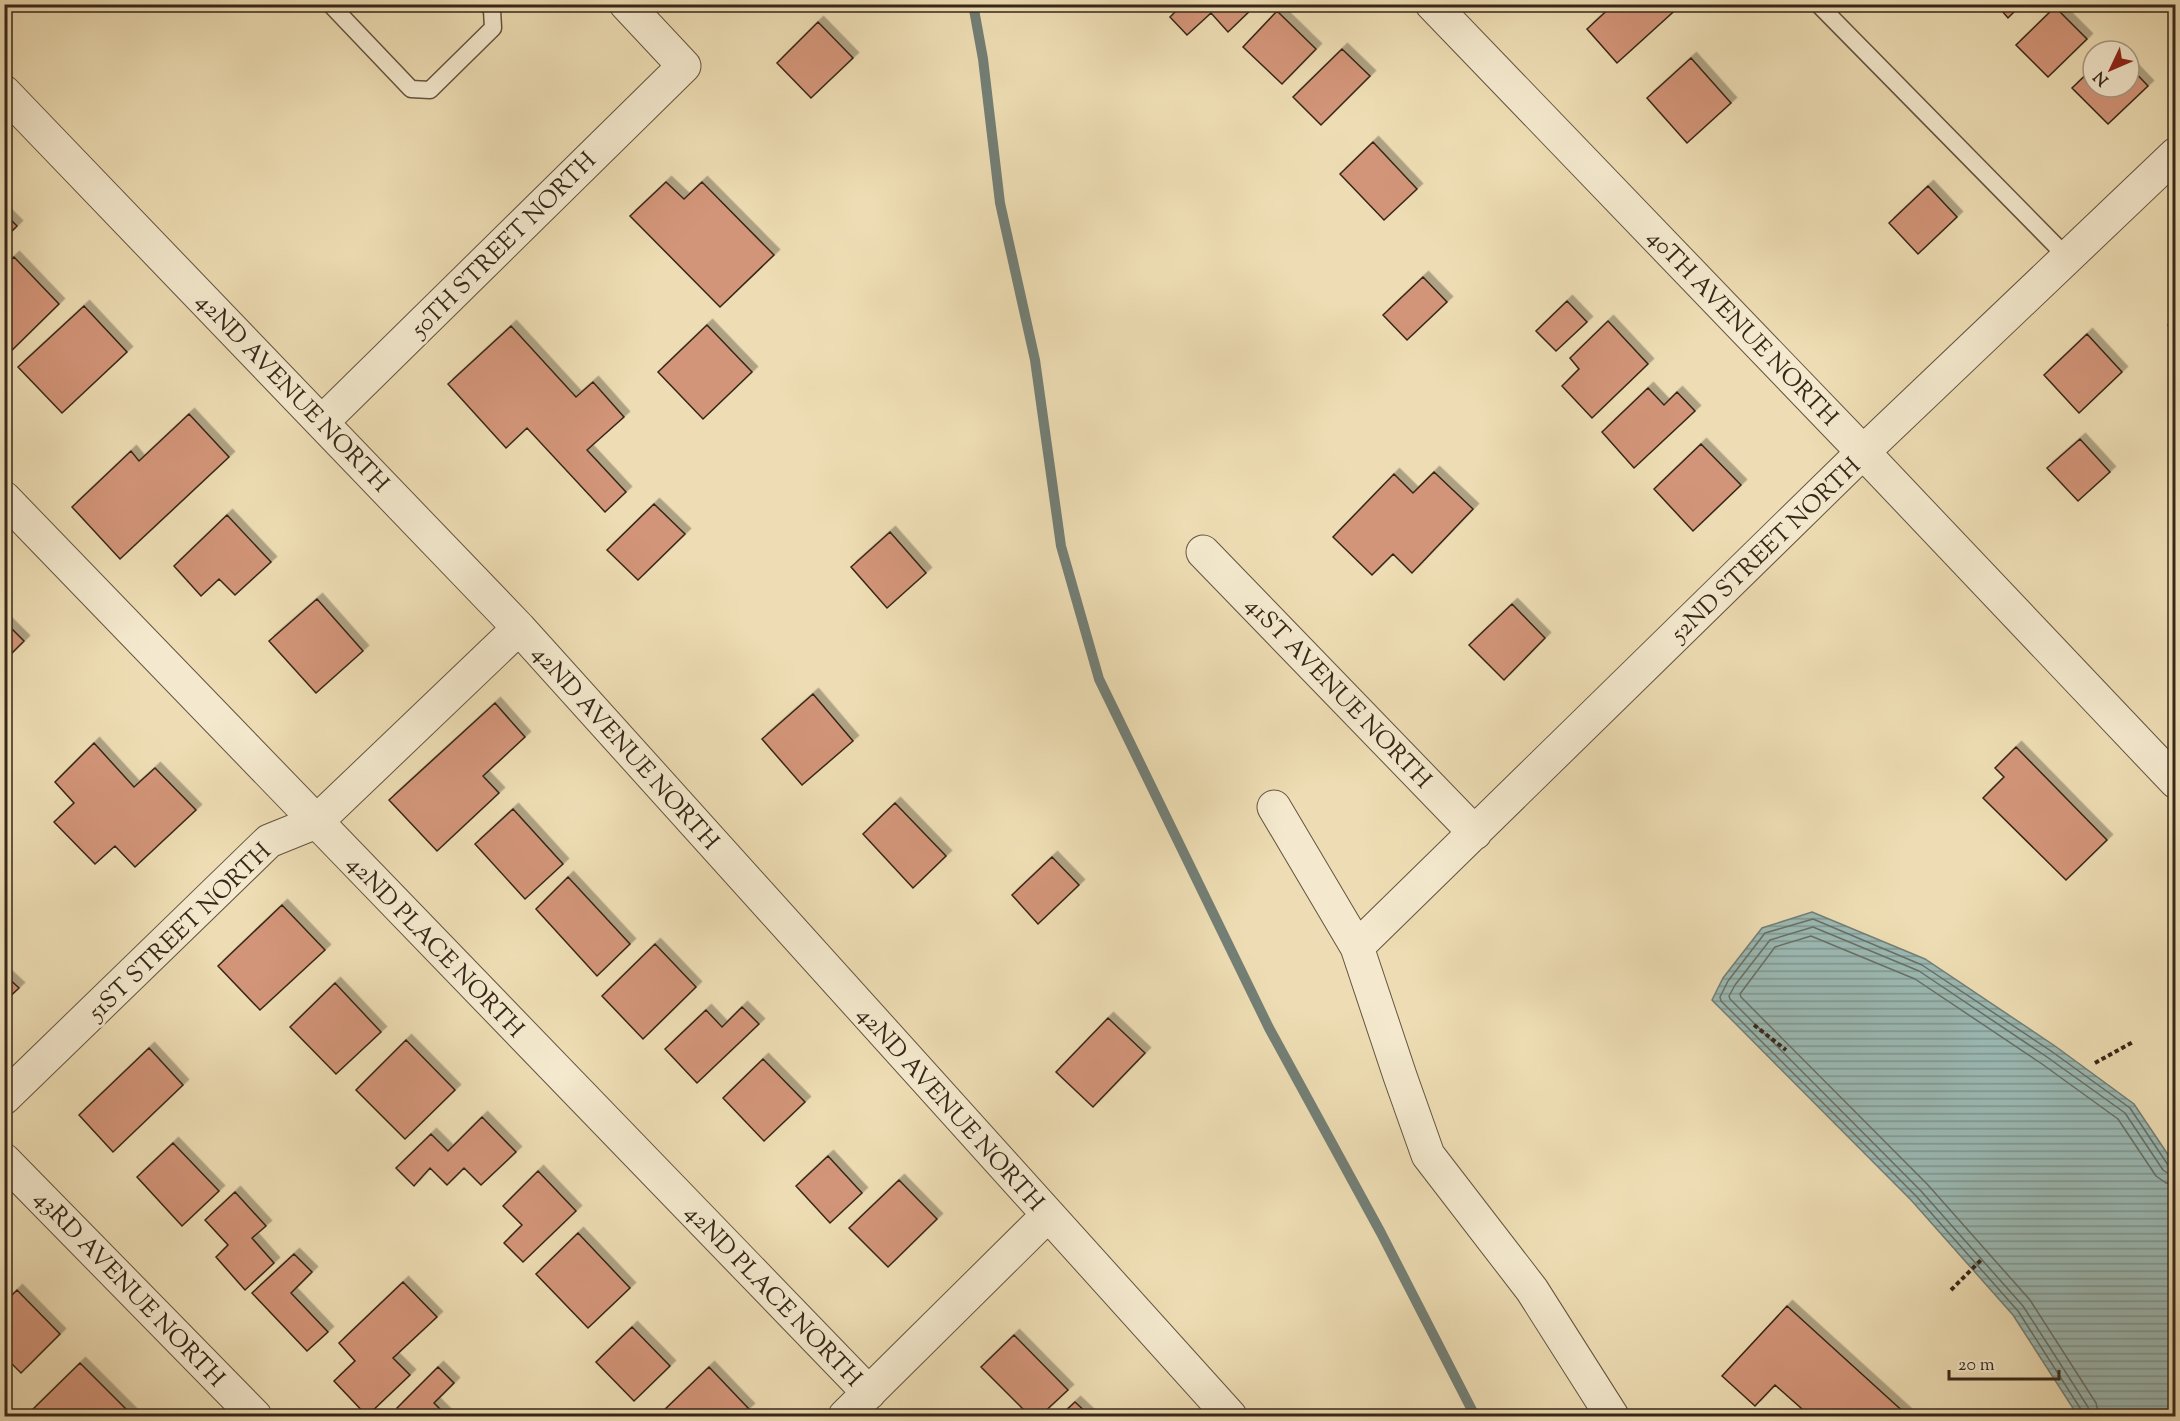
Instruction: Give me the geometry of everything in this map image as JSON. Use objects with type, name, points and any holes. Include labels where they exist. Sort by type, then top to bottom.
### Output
[{"type":"street","name":"50TH STREET NORTH","points":[[322,422],[684,66],[626,4]]},
{"type":"street","name":"40TH AVENUE NORTH","points":[[1432,4],[1863,452],[2175,782]]},
{"type":"street","name":"42ND AVENUE NORTH","points":[[4,92],[519,628],[1230,1416]]},
{"type":"street","name":"52ND STREET NORTH","points":[[1357,947],[1863,452],[2175,154]]},
{"type":"street","name":"42ND PLACE NORTH","points":[[4,498],[869,1393]]},
{"type":"street","name":"41ST AVENUE NORTH","points":[[1203,552],[1475,832]]},
{"type":"street","name":"51ST STREET NORTH","points":[[4,1098],[269,841],[316,822],[519,628]]},
{"type":"street","points":[[1275,807],[1357,947],[1428,1155],[1532,1290],[1612,1416]]},
{"type":"street","name":"43RD AVENUE NORTH","points":[[4,1160],[255,1416]]},
{"type":"street","points":[[845,1416],[1048,1215]]},
{"type":"lane","points":[[330,4],[411,89],[429,90],[493,28],[492,9],[487,4]]},
{"type":"lane","points":[[1818,4],[2067,257]]},
{"type":"path","points":[[1754,1025],[1786,1050]]},
{"type":"path","points":[[2095,1063],[2133,1042]]},
{"type":"path","points":[[1951,1290],[1982,1259]]},
{"type":"water","points":[[1812,912],[1925,959],[2055,1046],[2134,1104],[2175,1165],[2175,1416],[2078,1416],[2013,1315],[1911,1200],[1712,1000],[1723,978],[1762,928]]},
{"type":"building","points":[[1183,4],[1257,4],[1228,32],[1211,13],[1187,35],[1170,17]]},
{"type":"building","points":[[1614,4],[1682,4],[1617,63],[1587,29]]},
{"type":"building","points":[[1996,4],[2022,4],[2008,18]]},
{"type":"building","points":[[2055,7],[2087,39],[2081,39],[2081,45],[2048,77],[2016,45]]},
{"type":"building","points":[[1277,11],[1316,49],[1282,84],[1243,47]]},
{"type":"building","points":[[818,22],[853,58],[811,98],[777,63]]},
{"type":"building","points":[[1342,49],[1370,76],[1321,125],[1293,97]]},
{"type":"building","points":[[1691,58],[1731,103],[1687,143],[1647,98]]},
{"type":"building","points":[[2081,79],[2081,97],[2072,88]]},
{"type":"building","points":[[2141,79],[2148,86],[2141,93]]},
{"type":"building","points":[[2083,99],[2134,99],[2108,124]]},
{"type":"building","points":[[1373,142],[1417,189],[1384,220],[1340,174]]},
{"type":"building","points":[[666,182],[684,199],[702,182],[774,255],[720,307],[630,216]]},
{"type":"building","points":[[1928,186],[1957,217],[1918,254],[1889,223]]},
{"type":"building","points":[[4,213],[17,226],[4,239]]},
{"type":"building","points":[[14,257],[59,304],[4,358],[4,266]]},
{"type":"building","points":[[1423,277],[1447,302],[1407,340],[1383,315]]},
{"type":"building","points":[[1567,301],[1587,322],[1556,351],[1536,331]]},
{"type":"building","points":[[84,306],[127,352],[62,413],[18,367]]},
{"type":"building","points":[[2176,317],[2176,334],[2168,325]]},
{"type":"building","points":[[1608,321],[1648,364],[1592,418],[1562,386],[1579,369],[1570,358]]},
{"type":"building","points":[[707,325],[752,372],[703,419],[658,372]]},
{"type":"building","points":[[511,326],[576,397],[593,382],[624,417],[587,450],[626,492],[605,512],[527,428],[506,448],[448,384]]},
{"type":"building","points":[[2087,334],[2122,372],[2079,413],[2044,375]]},
{"type":"building","points":[[1648,388],[1664,405],[1677,392],[1695,411],[1634,468],[1602,432]]},
{"type":"building","points":[[189,414],[229,457],[120,559],[72,507],[131,451],[139,461]]},
{"type":"building","points":[[2080,439],[2110,472],[2078,501],[2047,468]]},
{"type":"building","points":[[1701,444],[1741,485],[1693,531],[1654,489]]},
{"type":"building","points":[[1434,472],[1473,509],[1412,573],[1393,554],[1372,575],[1333,537],[1394,474],[1413,493]]},
{"type":"building","points":[[654,504],[685,534],[638,580],[607,550]]},
{"type":"building","points":[[227,515],[271,562],[235,595],[219,579],[201,596],[174,566]]},
{"type":"building","points":[[890,532],[926,573],[887,608],[851,567]]},
{"type":"building","points":[[317,599],[363,651],[316,693],[269,641]]},
{"type":"building","points":[[1512,604],[1545,638],[1504,680],[1469,645]]},
{"type":"building","points":[[4,621],[24,641],[4,661]]},
{"type":"building","points":[[813,694],[853,741],[802,785],[762,739]]},
{"type":"building","points":[[495,703],[525,737],[483,776],[499,793],[437,851],[389,800]]},
{"type":"building","points":[[94,743],[134,787],[155,768],[196,810],[135,867],[115,846],[95,864],[54,822],[74,803],[55,782]]},
{"type":"building","points":[[2016,747],[2107,840],[2066,880],[1983,798],[2004,777],[1995,768]]},
{"type":"building","points":[[895,803],[946,856],[913,888],[863,834]]},
{"type":"building","points":[[513,809],[563,864],[525,899],[475,844]]},
{"type":"building","points":[[1052,857],[1079,885],[1038,924],[1012,895]]},
{"type":"building","points":[[568,877],[630,944],[597,976],[536,909]]},
{"type":"building","points":[[282,905],[325,950],[260,1010],[218,966]]},
{"type":"building","points":[[655,944],[696,987],[643,1039],[602,996]]},
{"type":"building","points":[[4,974],[19,988],[4,1002]]},
{"type":"building","points":[[335,983],[381,1032],[336,1074],[290,1027]]},
{"type":"building","points":[[742,1007],[759,1024],[697,1083],[665,1049],[706,1010],[722,1027]]},
{"type":"building","points":[[1108,1018],[1145,1053],[1093,1107],[1056,1072]]},
{"type":"building","points":[[406,1040],[455,1090],[405,1139],[356,1090]]},
{"type":"building","points":[[149,1048],[183,1085],[113,1152],[79,1115]]},
{"type":"building","points":[[763,1059],[805,1102],[764,1141],[723,1098]]},
{"type":"building","points":[[482,1117],[516,1152],[481,1185],[464,1168],[447,1185],[430,1168],[414,1186],[396,1168],[431,1134],[448,1151]]},
{"type":"building","points":[[173,1143],[219,1191],[182,1226],[137,1177]]},
{"type":"building","points":[[828,1156],[862,1193],[830,1223],[796,1186]]},
{"type":"building","points":[[538,1171],[576,1211],[523,1262],[504,1243],[522,1225],[503,1206]]},
{"type":"building","points":[[899,1180],[937,1219],[888,1267],[849,1228]]},
{"type":"building","points":[[235,1192],[266,1226],[252,1238],[274,1263],[245,1290],[216,1257],[228,1245],[205,1220]]},
{"type":"building","points":[[578,1233],[630,1288],[588,1328],[536,1274]]},
{"type":"building","points":[[294,1254],[312,1272],[291,1293],[328,1332],[307,1351],[252,1293]]},
{"type":"building","points":[[403,1282],[437,1317],[393,1358],[410,1375],[367,1416],[334,1381],[355,1361],[339,1343]]},
{"type":"building","points":[[17,1290],[60,1334],[21,1373],[4,1356],[4,1303]]},
{"type":"building","points":[[1787,1306],[1908,1416],[1810,1416],[1775,1385],[1755,1406],[1722,1376]]},
{"type":"building","points":[[632,1327],[670,1366],[634,1401],[596,1362]]},
{"type":"building","points":[[1014,1335],[1068,1390],[1040,1416],[1030,1416],[981,1367]]},
{"type":"building","points":[[80,1363],[133,1416],[36,1416],[31,1411]]},
{"type":"building","points":[[438,1367],[454,1383],[434,1403],[447,1416],[405,1416],[397,1408]]},
{"type":"building","points":[[709,1367],[749,1409],[741,1416],[658,1416]]},
{"type":"building","points":[[1075,1402],[1090,1416],[1060,1416]]},
{"type":"waterway","points":[[973,4],[983,59],[1000,203],[1035,360],[1061,546],[1099,679],[1269,1028],[1381,1233],[1475,1416]]}]
